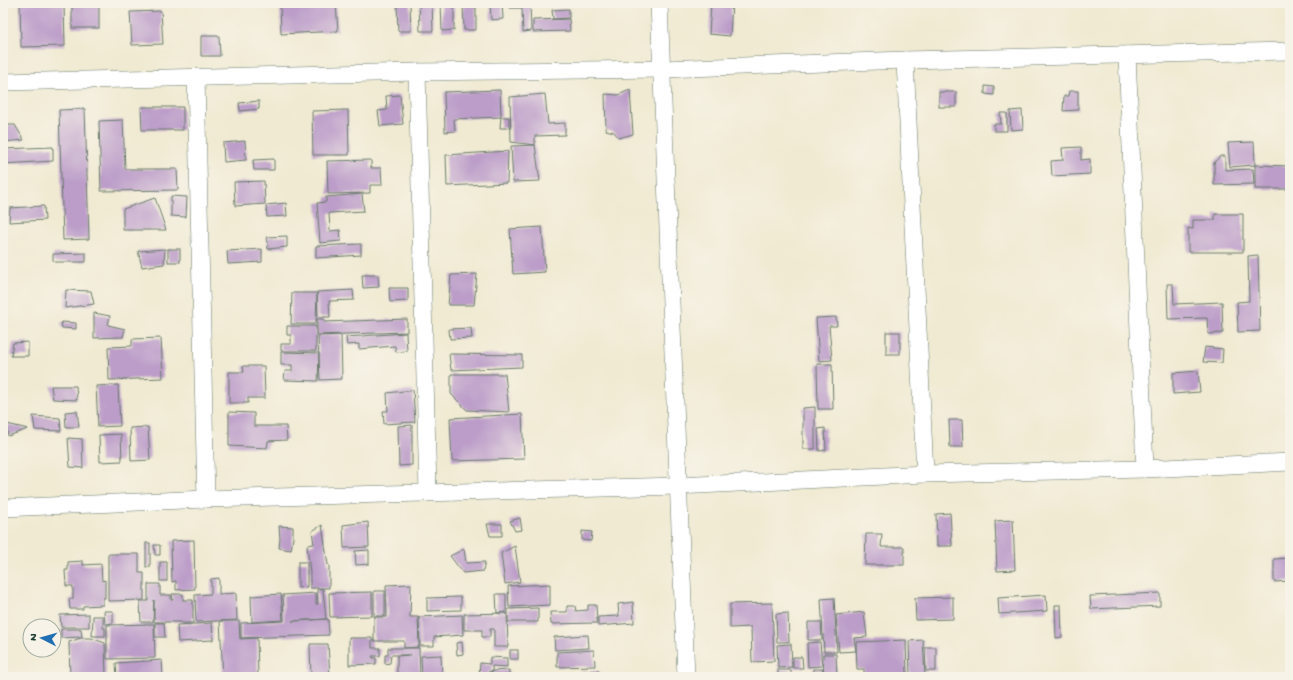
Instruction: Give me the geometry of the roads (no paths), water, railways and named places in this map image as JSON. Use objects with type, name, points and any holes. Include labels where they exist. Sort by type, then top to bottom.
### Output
[{"type":"street","points":[[659,3],[663,69],[686,677]]},
{"type":"street","points":[[3,82],[417,72],[663,69],[905,60],[1290,51]]},
{"type":"street","points":[[1127,55],[1145,469]]},
{"type":"street","points":[[905,60],[925,474]]},
{"type":"street","points":[[417,72],[428,492]]},
{"type":"street","points":[[196,78],[206,498]]},
{"type":"street","points":[[3,508],[206,498],[678,486],[925,474],[1145,469],[1290,462]]}]
